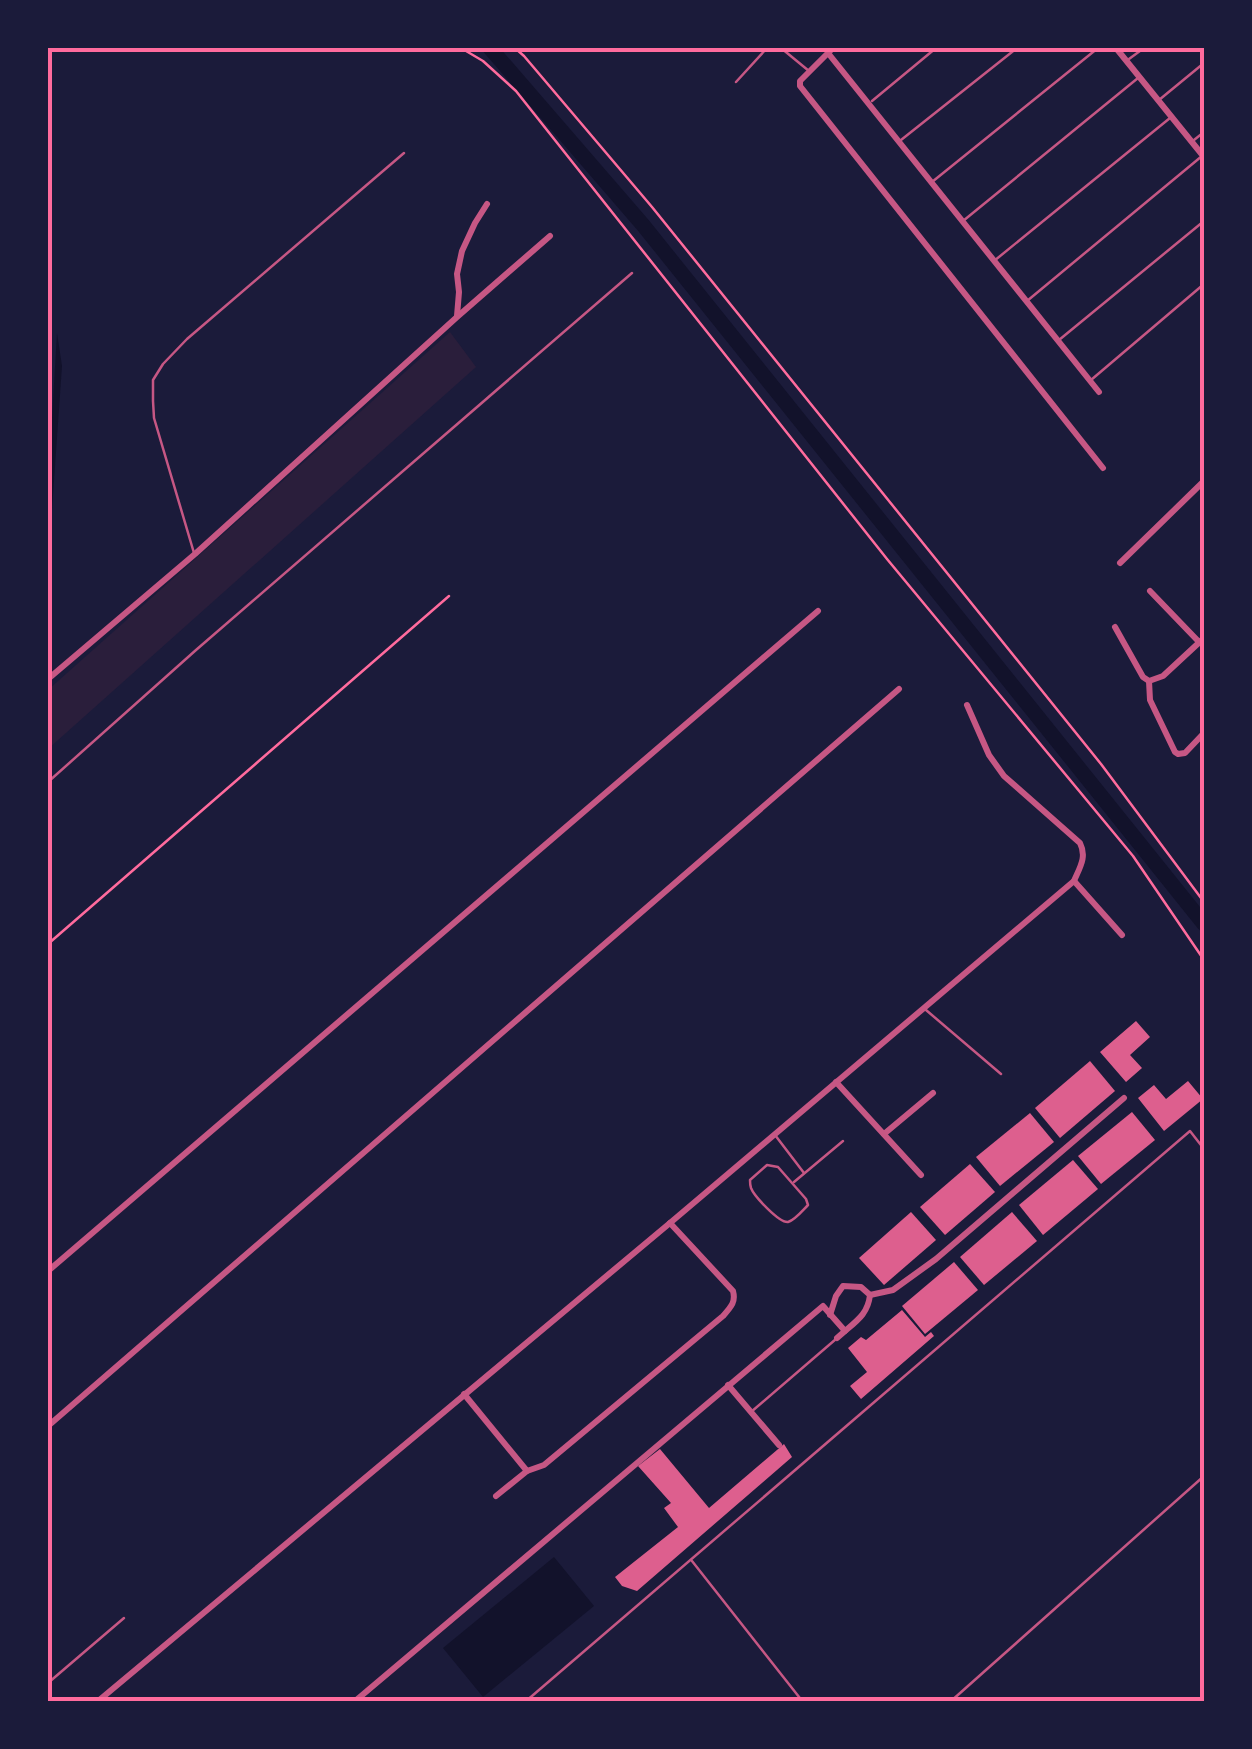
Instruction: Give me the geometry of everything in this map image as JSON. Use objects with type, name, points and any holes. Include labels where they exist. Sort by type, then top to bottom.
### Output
[{"type":"street","points":[[1116,48],[1204,156]]},
{"type":"street","points":[[1099,392],[868,104],[831,50],[800,81],[800,86],[1103,468]]},
{"type":"street","points":[[457,317],[457,274],[462,251],[487,204]]},
{"type":"street","points":[[48,680],[195,554],[550,236]]},
{"type":"street","points":[[1120,563],[1204,481]]},
{"type":"street","points":[[1148,682],[1163,676],[1202,641],[1150,592]]},
{"type":"street","points":[[48,1271],[818,611]]},
{"type":"street","points":[[1115,627],[1148,682],[1150,700],[1172,748],[1178,754],[1185,753],[1204,733]]},
{"type":"street","points":[[48,1426],[899,689]]},
{"type":"street","points":[[97,1702],[1074,880],[1083,862],[1080,843],[1004,776],[967,705]]},
{"type":"street","points":[[1074,880],[1122,935]]},
{"type":"street","points":[[836,1082],[921,1175]]},
{"type":"street","points":[[884,1134],[933,1092]]},
{"type":"street","points":[[830,1314],[843,1286],[861,1287],[870,1294],[893,1290],[936,1259],[1124,1098]]},
{"type":"street","points":[[496,1496],[527,1471],[544,1465],[732,1306],[733,1290],[670,1223]]},
{"type":"street","points":[[837,1338],[863,1316],[870,1294]]},
{"type":"street","points":[[354,1702],[823,1306],[845,1331]]},
{"type":"street","points":[[728,1386],[779,1445]]},
{"type":"street","points":[[464,1394],[527,1471]]},
{"type":"lane","points":[[736,82],[767,48]]},
{"type":"lane","points":[[781,48],[810,72]]},
{"type":"lane","points":[[868,104],[936,48]]},
{"type":"lane","points":[[898,142],[1018,48]]},
{"type":"lane","points":[[931,182],[1098,48]]},
{"type":"lane","points":[[1126,61],[1144,48]]},
{"type":"lane","points":[[1158,100],[1204,63]]},
{"type":"lane","points":[[963,221],[1139,77]]},
{"type":"lane","points":[[994,261],[1172,117]]},
{"type":"lane","points":[[1192,142],[1204,132]]},
{"type":"lane","points":[[195,554],[154,418],[152,380],[187,340],[404,153]]},
{"type":"lane","points":[[1026,301],[1204,156]]},
{"type":"lane","points":[[1058,340],[1204,221]]},
{"type":"lane","points":[[48,782],[632,273]]},
{"type":"lane","points":[[1090,381],[1204,284]]},
{"type":"lane","points":[[924,1008],[1002,1074]]},
{"type":"lane","points":[[525,1702],[1190,1131],[1204,1148]]},
{"type":"lane","points":[[774,1134],[804,1173]]},
{"type":"lane","points":[[792,1183],[843,1141]]},
{"type":"lane","points":[[772,1164],[792,1183],[808,1205],[789,1222],[776,1217],[750,1184],[754,1174],[772,1164]]},
{"type":"lane","points":[[751,1412],[837,1338]]},
{"type":"lane","points":[[950,1702],[1204,1476]]},
{"type":"lane","points":[[691,1560],[802,1702]]},
{"type":"lane","points":[[48,1683],[124,1618]]},
{"type":"path","points":[[461,48],[483,61],[516,91],[887,559],[1133,856],[1204,960]]},
{"type":"path","points":[[515,48],[664,222],[1101,764],[1204,902]]},
{"type":"path","points":[[48,944],[449,596]]},
{"type":"shaded area","points":[[450,332],[476,367],[48,749],[48,690]]},
{"type":"shaded area","points":[[57,333],[62,366],[48,567],[48,486]]},
{"type":"shaded area","points":[[554,1557],[594,1606],[483,1697],[443,1648]]},
{"type":"building","points":[[1136,1021],[1150,1037],[1130,1055],[1142,1068],[1126,1082],[1100,1052]]},
{"type":"building","points":[[1090,1061],[1115,1091],[1060,1138],[1035,1108]]},
{"type":"building","points":[[1188,1081],[1203,1099],[1164,1131],[1138,1098],[1154,1085],[1166,1099]]},
{"type":"building","points":[[1132,1112],[1155,1140],[1101,1184],[1078,1156]]},
{"type":"building","points":[[1030,1113],[1054,1142],[1000,1186],[976,1157]]},
{"type":"building","points":[[1073,1160],[1098,1189],[1043,1235],[1019,1205]]},
{"type":"building","points":[[970,1164],[995,1192],[945,1235],[920,1207]]},
{"type":"building","points":[[911,1212],[936,1240],[884,1285],[859,1258]]},
{"type":"building","points":[[1012,1212],[1037,1241],[984,1285],[960,1257]]},
{"type":"building","points":[[954,1262],[978,1290],[925,1334],[902,1306]]},
{"type":"building","points":[[902,1310],[925,1337],[931,1332],[934,1336],[861,1399],[850,1386],[867,1372],[848,1348],[861,1337],[866,1340]]},
{"type":"building","points":[[784,1444],[792,1457],[637,1591],[622,1586],[615,1577],[678,1527],[664,1508],[671,1503],[638,1466],[660,1449],[709,1508]]},
{"type":"waterway","points":[[490,48],[643,225],[1204,924]]}]
